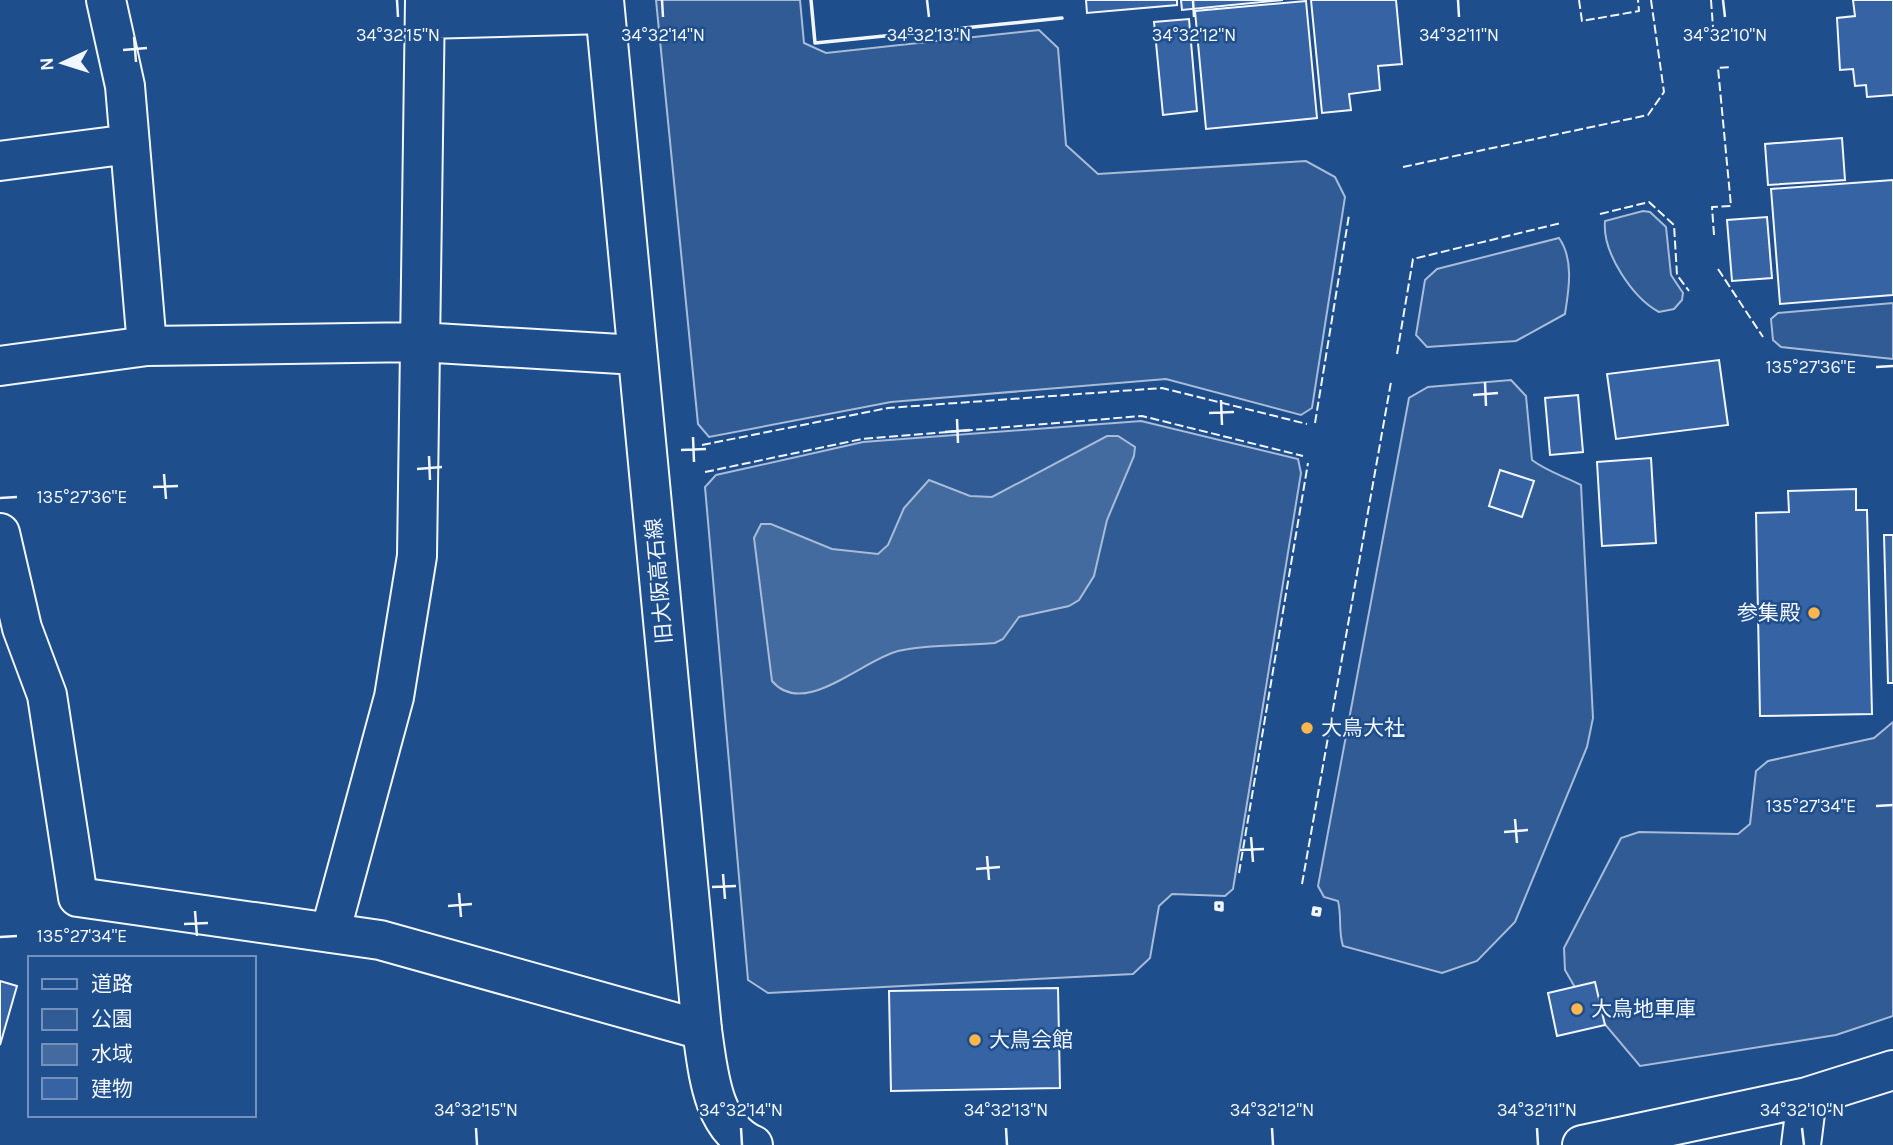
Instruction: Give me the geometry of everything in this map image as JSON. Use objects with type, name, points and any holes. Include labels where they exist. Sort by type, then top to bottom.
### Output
[{"type":"street","points":[[106,0],[125,86],[147,346]]},
{"type":"street","points":[[330,933],[394,697],[417,556],[425,10],[604,7]]},
{"type":"street","name":"旧大阪高石線","points":[[604,7],[702,1030],[712,1098],[743,1143]]},
{"type":"street","points":[[0,160],[130,144]]},
{"type":"street","points":[[0,366],[147,346],[419,342],[637,355]]},
{"type":"street","points":[[0,533],[22,628],[47,695],[78,897],[380,940],[702,1030]]},
{"type":"street","points":[[1581,1145],[1807,1097],[1893,1070]]},
{"type":"street","points":[[1801,1145],[1807,1097]]},
{"type":"green space","points":[[656,0],[800,0],[804,43],[826,53],[1039,30],[1058,48],[1066,145],[1098,174],[1306,161],[1335,177],[1345,197],[1312,408],[1301,415],[1166,379],[891,402],[709,437],[698,424]]},
{"type":"green space","points":[[1643,211],[1650,212],[1666,227],[1671,275],[1683,293],[1682,300],[1674,309],[1659,312],[1639,296],[1621,273],[1609,247],[1605,221]]},
{"type":"green space","points":[[1559,238],[1569,265],[1565,314],[1516,341],[1427,347],[1416,335],[1425,280],[1437,269]]},
{"type":"green space","points":[[1893,303],[1893,359],[1781,347],[1773,340],[1771,319],[1778,313]]},
{"type":"green space","points":[[1511,380],[1526,396],[1532,460],[1581,485],[1593,718],[1587,747],[1515,922],[1477,961],[1442,973],[1343,946],[1338,901],[1324,897],[1318,886],[1409,398],[1428,387]]},
{"type":"green space","points":[[1141,421],[1298,459],[1301,473],[1233,889],[1225,896],[1172,894],[1159,906],[1150,958],[1133,974],[768,993],[748,980],[705,487],[716,475],[863,442]]},
{"type":"green space","points":[[1893,722],[1893,1016],[1836,1035],[1640,1066],[1577,991],[1565,970],[1564,948],[1621,838],[1639,832],[1738,834],[1750,824],[1756,771],[1768,761],[1874,738]]},
{"type":"water","points":[[1107,436],[1118,436],[1135,447],[1134,456],[1107,520],[1094,576],[1079,600],[1069,606],[1019,617],[1003,639],[995,643],[933,646],[898,651],[816,691],[800,694],[785,691],[772,681],[754,538],[761,524],[771,524],[832,549],[878,554],[888,545],[904,508],[929,480],[970,496],[992,497]]},
{"type":"building","points":[[1086,0],[1177,0],[1177,5],[1087,13]]},
{"type":"building","points":[[1181,0],[1283,0],[1182,10]]},
{"type":"building","points":[[1311,0],[1396,0],[1402,64],[1378,66],[1380,90],[1349,94],[1351,110],[1322,113]]},
{"type":"building","points":[[1853,0],[1893,0],[1893,95],[1867,97],[1866,85],[1855,86],[1853,69],[1840,70],[1837,18],[1855,16]]},
{"type":"building","points":[[1306,1],[1317,118],[1206,129],[1195,11]]},
{"type":"building","points":[[1189,19],[1197,111],[1163,115],[1154,22]]},
{"type":"building","points":[[1842,138],[1845,180],[1768,185],[1765,144]]},
{"type":"building","points":[[1893,180],[1893,295],[1780,304],[1771,189]]},
{"type":"building","points":[[1767,217],[1772,278],[1732,281],[1727,220]]},
{"type":"building","points":[[1719,360],[1728,425],[1616,439],[1607,374]]},
{"type":"building","points":[[1578,395],[1583,452],[1550,455],[1545,398]]},
{"type":"building","points":[[1651,458],[1656,543],[1602,546],[1597,462]]},
{"type":"building","points":[[1500,470],[1534,481],[1522,517],[1489,506]]},
{"type":"building","name":"参集殿","points":[[1856,489],[1856,510],[1867,510],[1872,714],[1760,716],[1756,513],[1789,512],[1788,491]]},
{"type":"building","points":[[1884,535],[1893,535],[1893,683],[1888,683]]},
{"type":"building","points":[[0,981],[17,986],[0,1045]]},
{"type":"building","name":"大鳥地車庫","points":[[1595,982],[1605,1025],[1557,1036],[1548,993]]},
{"type":"building","name":"大鳥会館","points":[[1058,988],[1060,1088],[891,1091],[889,991]]},
{"type":"fence","points":[[1579,0],[1582,21],[1639,11],[1638,0]]},
{"type":"fence","points":[[1403,167],[1648,115],[1664,92],[1651,0]]},
{"type":"fence","points":[[1711,0],[1714,41],[1728,40]]},
{"type":"fence","points":[[1714,235],[1712,207],[1731,206],[1718,68],[1732,67]]},
{"type":"fence","points":[[1600,214],[1649,202],[1674,225],[1677,275],[1689,291]]},
{"type":"fence","points":[[1315,423],[1349,215]]},
{"type":"fence","points":[[1397,354],[1413,259],[1561,223]]},
{"type":"fence","points":[[1718,269],[1763,337]]},
{"type":"fence","points":[[1302,884],[1391,382]]},
{"type":"fence","points":[[702,445],[888,408],[1162,388],[1307,424]]},
{"type":"fence","points":[[705,472],[862,439],[1142,416],[1303,456]]},
{"type":"fence","points":[[1239,873],[1308,463]]},
{"type":"wall","points":[[811,0],[815,43],[1062,18]]},
{"type":"wall","points":[[1216,903],[1222,903],[1222,910],[1216,909],[1216,903]]},
{"type":"wall","points":[[1314,908],[1320,909],[1319,915],[1313,914],[1314,908]]},
{"type":"place","name":"参集殿","points":[[1814,613]]},
{"type":"place","name":"大鳥大社","points":[[1307,728]]},
{"type":"place","name":"大鳥地車庫","points":[[1577,1009]]},
{"type":"place","name":"大鳥会館","points":[[975,1040]]}]
